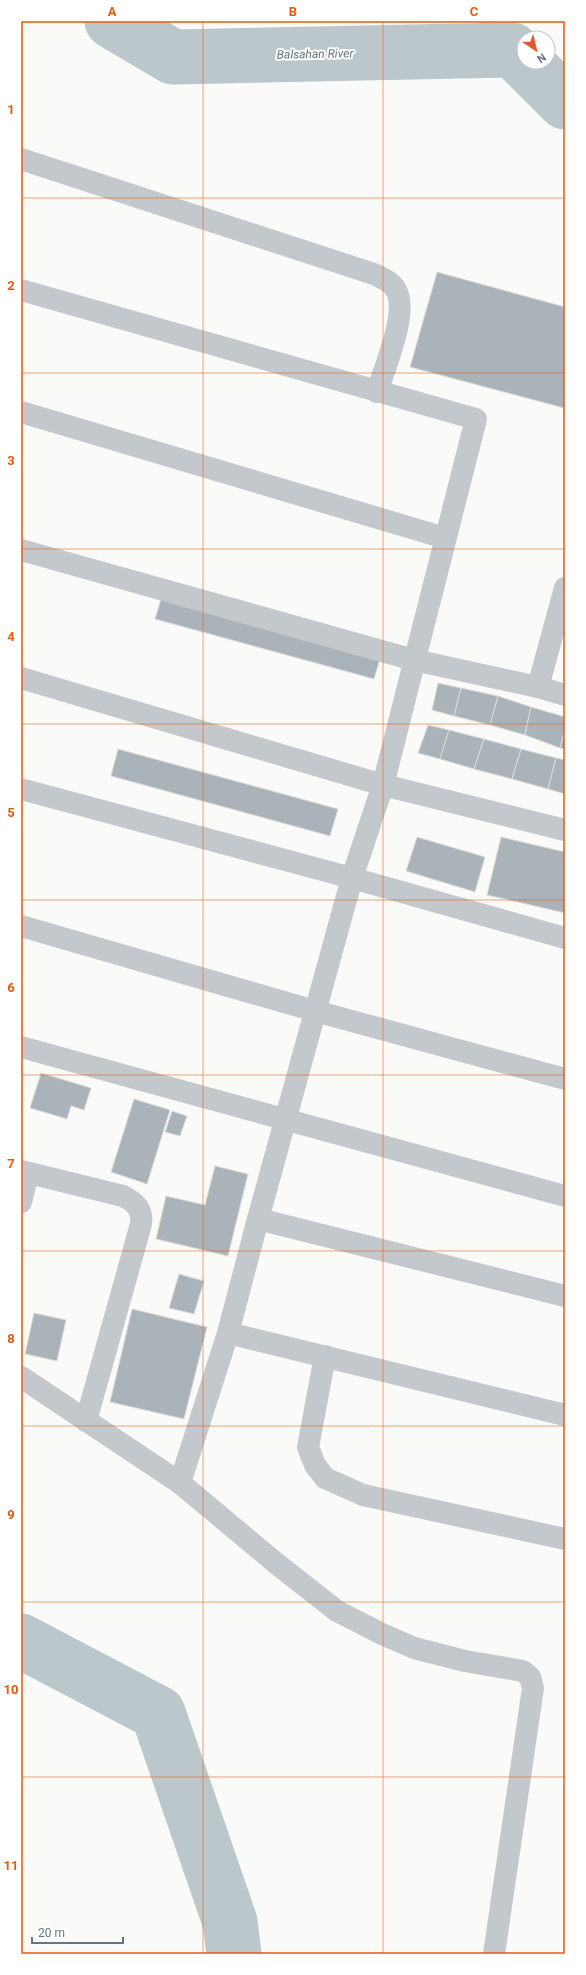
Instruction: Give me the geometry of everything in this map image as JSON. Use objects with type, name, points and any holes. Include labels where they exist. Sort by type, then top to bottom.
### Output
[{"type":"street","points":[[21,159],[374,274],[387,280],[397,292],[399,312],[397,325],[377,392]]},
{"type":"street","points":[[21,290],[476,419],[383,785],[352,878],[284,1119],[228,1333],[180,1483]]},
{"type":"street","points":[[21,412],[445,538]]},
{"type":"street","points":[[21,550],[414,660],[538,687],[565,695]]},
{"type":"street","points":[[538,687],[565,588]]},
{"type":"street","points":[[21,678],[383,785],[565,830]]},
{"type":"street","points":[[21,789],[352,878],[565,938]]},
{"type":"street","points":[[21,926],[315,1011],[565,1079]]},
{"type":"street","points":[[21,1046],[565,1196]]},
{"type":"street","points":[[21,1202],[24,1172],[123,1196],[138,1206],[141,1214],[141,1224],[86,1421]]},
{"type":"street","points":[[258,1219],[565,1296]]},
{"type":"street","points":[[228,1333],[565,1415]]},
{"type":"street","points":[[324,1356],[308,1447],[315,1466],[325,1478],[363,1495],[565,1540]]},
{"type":"street","points":[[21,1377],[180,1483],[277,1564],[337,1610],[382,1634],[414,1648],[465,1661],[523,1670],[530,1677],[534,1688],[494,1954]]},
{"type":"building","points":[[437,272],[565,307],[564,408],[410,367]]},
{"type":"building","points":[[163,592],[382,652],[374,679],[155,619]]},
{"type":"building","points":[[438,683],[461,688],[454,716],[432,710]]},
{"type":"building","points":[[461,688],[498,696],[490,725],[454,716]]},
{"type":"building","points":[[498,696],[531,707],[525,735],[490,725]]},
{"type":"building","points":[[531,707],[565,717],[565,729],[560,748],[525,735]]},
{"type":"building","points":[[428,725],[449,730],[440,759],[418,753]]},
{"type":"building","points":[[565,729],[565,749],[560,748]]},
{"type":"building","points":[[449,730],[484,739],[474,769],[440,759]]},
{"type":"building","points":[[484,739],[521,749],[512,779],[474,769]]},
{"type":"building","points":[[118,749],[338,809],[330,836],[111,776]]},
{"type":"building","points":[[521,749],[556,758],[548,789],[512,779]]},
{"type":"building","points":[[556,758],[565,760],[565,794],[548,789]]},
{"type":"building","points":[[417,837],[485,857],[475,892],[406,871]]},
{"type":"building","points":[[501,837],[565,852],[565,913],[487,895]]},
{"type":"building","points":[[41,1073],[91,1088],[84,1110],[71,1106],[67,1119],[30,1108]]},
{"type":"building","points":[[134,1099],[170,1110],[147,1184],[111,1172]]},
{"type":"building","points":[[172,1111],[187,1116],[180,1136],[165,1132]]},
{"type":"building","points":[[215,1166],[248,1174],[228,1256],[156,1239],[166,1196],[205,1205]]},
{"type":"building","points":[[179,1274],[204,1281],[194,1314],[169,1308]]},
{"type":"building","points":[[132,1309],[207,1327],[184,1419],[110,1402]]},
{"type":"building","points":[[34,1313],[66,1320],[57,1361],[25,1354]]},
{"type":"waterway","name":"Balsahan River","points":[[112,21],[173,57],[512,50],[516,54]]},
{"type":"waterway","name":"Balsahan River","points":[[533,70],[565,102]]},
{"type":"waterway","points":[[21,1641],[158,1713],[230,1922],[234,1954]]}]
